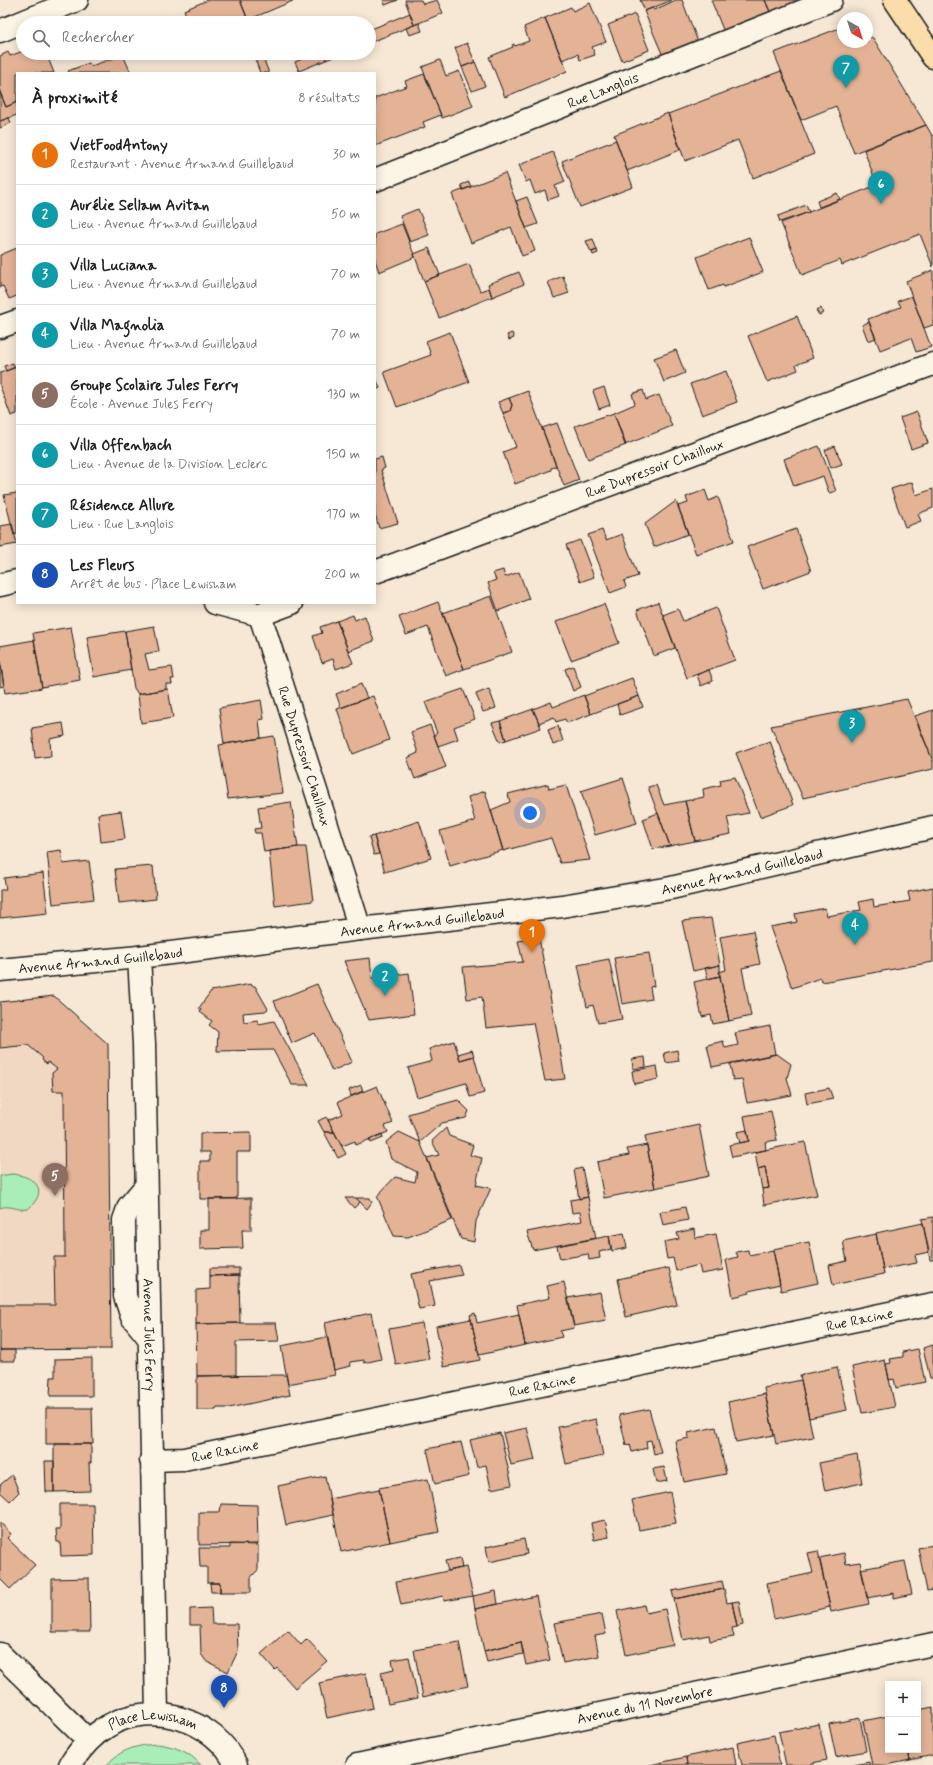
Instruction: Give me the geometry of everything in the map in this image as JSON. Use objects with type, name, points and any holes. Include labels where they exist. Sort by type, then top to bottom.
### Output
[{"type":"main road","points":[[895,0],[933,57]]},
{"type":"street","points":[[37,16],[77,0]]},
{"type":"street","name":"Rue Langlois","points":[[376,180],[831,0]]},
{"type":"street","points":[[0,31],[16,25]]},
{"type":"street","points":[[0,328],[16,321]]},
{"type":"street","name":"Rue Dupressoir Chailloux","points":[[376,572],[933,364]]},
{"type":"street","points":[[0,585],[16,581]]},
{"type":"street","points":[[219,604],[260,615],[289,604]]},
{"type":"street","name":"Rue Dupressoir Chailloux","points":[[260,615],[360,929]]},
{"type":"street","name":"Avenue Armand Guillebaud","points":[[0,970],[139,957],[360,929],[562,906],[671,888],[933,827]]},
{"type":"street","name":"Avenue Jules Ferry","points":[[139,957],[144,1044],[157,1714]]},
{"type":"street","name":"Rue Racine","points":[[151,1460],[184,1459],[933,1304]]},
{"type":"street","name":"Avenue du 11 Novembre","points":[[357,1765],[933,1644]]},
{"type":"street","points":[[0,1654],[88,1740]]},
{"type":"street","name":"Place Lewisham","points":[[70,1765],[88,1740],[108,1725],[132,1716],[157,1714],[186,1719],[212,1734],[231,1755],[236,1765]]},
{"type":"shaded area","points":[[54,996],[108,1044],[111,1349],[0,1350],[0,1002]]},
{"type":"green space","points":[[12,1174],[27,1178],[37,1185],[39,1190],[38,1196],[35,1202],[28,1209],[7,1207],[0,1208],[0,1176]]},
{"type":"green space","points":[[158,1744],[182,1750],[201,1765],[107,1765],[118,1755],[130,1749],[143,1745]]},
{"type":"building","points":[[208,0],[240,0],[246,16],[186,16],[184,10]]},
{"type":"building","points":[[240,0],[295,0],[257,16],[246,16]]},
{"type":"building","points":[[383,0],[398,0],[385,5]]},
{"type":"building","points":[[405,0],[421,0],[423,4],[437,0],[443,13],[414,25]]},
{"type":"building","points":[[640,0],[672,0],[645,11]]},
{"type":"building","points":[[676,0],[682,0],[698,42],[663,56],[644,11],[652,8],[654,10]]},
{"type":"building","points":[[711,0],[765,0],[771,14],[724,32]]},
{"type":"building","points":[[765,0],[806,0],[771,14]]},
{"type":"building","points":[[590,3],[606,42],[592,47],[595,55],[580,60],[578,54],[562,60],[545,18],[571,7],[573,11]]},
{"type":"building","points":[[410,13],[414,25],[376,40],[376,27]]},
{"type":"building","points":[[635,14],[649,50],[622,61],[608,25]]},
{"type":"building","points":[[545,18],[567,71],[505,97],[489,57],[513,47],[512,45],[514,44],[515,46],[529,41],[524,27]]},
{"type":"building","points":[[419,23],[422,31],[409,35],[406,28]]},
{"type":"building","points":[[837,29],[837,48],[873,48],[873,38],[926,125],[854,153],[836,106],[801,120],[774,53]]},
{"type":"building","points":[[467,43],[475,62],[462,67],[455,48]]},
{"type":"building","points":[[8,52],[10,56],[16,54],[16,60],[49,60],[54,72],[16,72],[16,102],[6,107],[0,92],[0,56]]},
{"type":"building","points":[[108,60],[125,60],[131,72],[68,71],[89,63],[91,66]]},
{"type":"building","points":[[255,60],[264,60],[269,72],[260,72]]},
{"type":"building","points":[[300,60],[326,60],[299,71],[295,62]]},
{"type":"building","points":[[440,60],[446,76],[459,71],[473,106],[442,118],[422,67]]},
{"type":"building","points":[[475,62],[485,86],[472,91],[462,67]]},
{"type":"building","points":[[781,71],[814,154],[753,178],[738,140],[685,161],[668,114]]},
{"type":"building","points":[[424,74],[441,115],[423,122],[425,127],[376,146],[376,98],[407,86],[405,81]]},
{"type":"building","points":[[0,92],[6,107],[16,102],[16,115],[0,121]]},
{"type":"building","points":[[668,113],[680,150],[627,171],[614,135]]},
{"type":"building","points":[[9,118],[11,123],[0,128],[0,121]]},
{"type":"building","points":[[926,125],[933,137],[933,267],[920,234],[842,265],[840,260],[802,275],[781,223],[877,185],[864,150]]},
{"type":"building","points":[[616,140],[633,187],[580,207],[562,161]]},
{"type":"building","points":[[553,152],[565,182],[555,186],[559,196],[548,200],[545,190],[535,194],[530,180],[526,182],[519,165]]},
{"type":"building","points":[[505,173],[535,251],[522,256],[511,227],[471,243],[452,194]]},
{"type":"building","points":[[469,182],[471,187],[463,190],[461,185]]},
{"type":"building","points":[[837,193],[840,199],[819,207],[817,201]]},
{"type":"building","points":[[527,197],[538,224],[526,228],[516,201]]},
{"type":"building","points":[[806,205],[809,212],[780,222],[778,216]]},
{"type":"building","points":[[418,209],[429,235],[410,242],[400,216]]},
{"type":"building","points":[[402,224],[415,257],[379,272],[376,263],[376,234]]},
{"type":"building","points":[[749,237],[763,272],[724,287],[723,285],[709,290],[697,257]]},
{"type":"building","points":[[593,239],[597,250],[591,252],[586,241]]},
{"type":"building","points":[[16,248],[16,296],[9,299],[3,286],[0,287],[0,255]]},
{"type":"building","points":[[429,248],[440,275],[424,281],[414,254]]},
{"type":"building","points":[[597,250],[598,253],[593,255],[592,252]]},
{"type":"building","points":[[469,264],[480,291],[489,288],[492,297],[439,318],[424,281]]},
{"type":"building","points":[[933,270],[933,325],[924,328],[906,281]]},
{"type":"building","points":[[519,272],[524,284],[492,297],[488,284]]},
{"type":"building","points":[[563,276],[569,293],[554,298],[548,282]]},
{"type":"building","points":[[912,296],[931,347],[916,352],[911,338],[880,350],[868,319],[901,307],[898,301]]},
{"type":"building","points":[[821,308],[823,313],[819,315],[816,310]]},
{"type":"building","points":[[797,316],[813,358],[796,365],[798,370],[767,382],[748,336]]},
{"type":"building","points":[[869,322],[876,338],[868,341],[862,325]]},
{"type":"building","points":[[450,332],[469,382],[397,407],[384,372],[431,355],[426,341]]},
{"type":"building","points":[[512,333],[514,338],[509,340],[507,335]]},
{"type":"building","points":[[676,350],[685,373],[664,382],[654,358]]},
{"type":"building","points":[[13,363],[15,367],[6,371],[4,366]]},
{"type":"building","points":[[16,367],[16,414],[11,416],[0,386],[0,373]]},
{"type":"building","points":[[726,371],[737,402],[702,415],[690,384]]},
{"type":"building","points":[[376,378],[380,388],[376,390]]},
{"type":"building","points":[[604,387],[610,405],[599,409],[593,391]]},
{"type":"building","points":[[643,390],[646,400],[659,395],[672,426],[625,445],[614,413],[635,404],[632,394]]},
{"type":"building","points":[[528,391],[556,466],[551,468],[551,470],[515,484],[503,452],[516,447],[503,413],[510,411],[512,405],[509,398]]},
{"type":"building","points":[[509,398],[512,405],[510,411],[503,413],[498,402]]},
{"type":"building","points":[[917,412],[928,443],[911,449],[900,418]]},
{"type":"building","points":[[614,413],[626,445],[588,459],[575,426]]},
{"type":"building","points":[[557,423],[579,480],[564,486],[542,428]]},
{"type":"building","points":[[819,446],[836,491],[829,493],[823,476],[794,486],[784,459]]},
{"type":"building","points":[[835,446],[842,464],[831,468],[825,450]]},
{"type":"building","points":[[382,457],[385,468],[381,470],[398,523],[379,528],[376,518],[376,459]]},
{"type":"building","points":[[912,482],[916,495],[933,489],[933,508],[918,514],[921,521],[905,527],[891,489]]},
{"type":"building","points":[[705,490],[709,501],[718,497],[734,541],[696,554],[678,506],[688,503],[686,497]]},
{"type":"building","points":[[16,493],[16,534],[14,535],[4,495]]},
{"type":"building","points":[[676,501],[688,534],[654,547],[645,524]]},
{"type":"building","points":[[12,524],[16,544],[0,547],[0,526]]},
{"type":"building","points":[[796,529],[811,571],[763,589],[747,547]]},
{"type":"building","points":[[602,530],[606,540],[622,534],[638,576],[624,581],[626,587],[610,593],[588,535]]},
{"type":"building","points":[[580,540],[594,577],[580,582],[566,545]]},
{"type":"building","points":[[503,570],[505,577],[519,572],[529,599],[498,611],[488,583],[496,580],[493,573]]},
{"type":"building","points":[[491,596],[512,652],[464,669],[443,613]]},
{"type":"building","points":[[438,602],[464,669],[446,676],[428,627],[406,635],[399,617]]},
{"type":"building","points":[[658,602],[675,648],[654,656],[637,610]]},
{"type":"building","points":[[604,604],[619,643],[571,660],[556,622]]},
{"type":"building","points":[[716,608],[735,660],[687,678],[663,615],[678,609],[683,621]]},
{"type":"building","points":[[353,615],[355,620],[365,616],[374,641],[348,651],[337,621]]},
{"type":"building","points":[[337,621],[353,663],[336,669],[333,659],[322,663],[313,636],[322,633],[320,627]]},
{"type":"building","points":[[154,626],[159,651],[145,654],[149,670],[172,667],[174,679],[171,679],[172,684],[166,684],[166,689],[138,694],[134,688],[125,631]]},
{"type":"building","points":[[71,627],[80,680],[42,687],[33,633]]},
{"type":"building","points":[[125,631],[131,670],[94,677],[87,637]]},
{"type":"building","points":[[34,640],[42,688],[5,693],[0,661],[0,646]]},
{"type":"building","points":[[0,661],[4,686],[0,687]]},
{"type":"building","points":[[573,666],[581,687],[573,691],[565,669]]},
{"type":"building","points":[[709,670],[713,681],[701,686],[697,675]]},
{"type":"building","points":[[632,678],[639,696],[591,714],[584,696]]},
{"type":"building","points":[[361,684],[367,698],[341,708],[336,694]]},
{"type":"building","points":[[168,689],[173,718],[141,723],[138,694]]},
{"type":"building","points":[[463,689],[475,719],[454,727],[458,739],[438,746],[434,735],[437,733],[425,702]]},
{"type":"building","points":[[489,689],[496,708],[483,712],[476,694]]},
{"type":"building","points":[[584,695],[591,714],[567,723],[565,719],[556,722],[554,717],[539,723],[533,709],[551,702],[553,707]]},
{"type":"building","points":[[373,696],[389,740],[353,754],[337,709]]},
{"type":"building","points":[[639,696],[643,707],[620,715],[617,704]]},
{"type":"building","points":[[907,699],[933,761],[933,769],[803,798],[771,726]]},
{"type":"building","points":[[261,700],[264,719],[259,720],[261,738],[224,744],[219,708]]},
{"type":"building","points":[[533,709],[541,728],[506,740],[500,721]]},
{"type":"building","points":[[933,710],[933,761],[915,716]]},
{"type":"building","points":[[500,721],[506,740],[500,742],[492,723]]},
{"type":"building","points":[[63,723],[65,736],[50,739],[51,756],[35,758],[32,728]]},
{"type":"building","points":[[430,725],[446,767],[415,779],[407,758],[418,753],[411,732]]},
{"type":"building","points":[[558,726],[563,741],[553,745],[548,730]]},
{"type":"building","points":[[274,736],[283,793],[228,799],[219,745]]},
{"type":"building","points":[[770,741],[793,805],[760,817],[736,753]]},
{"type":"building","points":[[735,777],[749,813],[727,817],[731,834],[695,841],[685,801],[704,797],[703,789],[721,785],[720,780]]},
{"type":"building","points":[[623,778],[637,823],[595,835],[581,791]]},
{"type":"building","points":[[548,784],[549,789],[566,785],[590,860],[560,863],[551,838],[503,851],[491,810],[510,802],[508,794]]},
{"type":"building","points":[[656,785],[664,805],[685,801],[695,841],[670,846],[648,787]]},
{"type":"building","points":[[485,791],[503,850],[450,866],[440,831],[475,821],[468,797]]},
{"type":"building","points":[[291,802],[298,847],[264,852],[261,833],[255,833],[254,829],[261,828],[258,807]]},
{"type":"building","points":[[121,811],[125,839],[101,842],[98,814]]},
{"type":"building","points":[[658,813],[670,846],[653,849],[643,819]]},
{"type":"building","points":[[419,821],[431,858],[385,872],[374,836]]},
{"type":"building","points":[[374,836],[379,854],[374,855],[369,837]]},
{"type":"building","points":[[306,847],[313,901],[275,906],[269,851]]},
{"type":"building","points":[[61,850],[63,864],[89,861],[94,899],[53,904],[47,852]]},
{"type":"building","points":[[153,866],[156,899],[119,903],[115,869]]},
{"type":"building","points":[[43,873],[48,913],[0,918],[0,890],[6,890],[4,878]]},
{"type":"building","points":[[933,887],[933,962],[822,982],[820,978],[792,988],[770,927],[797,922],[795,914],[825,908],[827,916],[861,910],[859,902],[873,899],[874,907],[910,901],[908,892]]},
{"type":"building","points":[[711,918],[720,965],[693,971],[682,921]]},
{"type":"building","points":[[753,931],[760,964],[742,968],[751,1016],[729,1021],[719,972],[726,970],[720,937]]},
{"type":"building","points":[[539,938],[565,1079],[545,1081],[533,1023],[486,1028],[482,997],[467,999],[463,967],[523,962],[518,941]]},
{"type":"building","points":[[649,953],[654,986],[650,987],[652,999],[622,1004],[614,958]]},
{"type":"building","points":[[370,958],[372,978],[409,973],[414,1014],[369,1020],[344,961]]},
{"type":"building","points":[[609,959],[622,1019],[598,1023],[593,1005],[587,1007],[578,965]]},
{"type":"building","points":[[720,965],[720,976],[708,979],[705,968]]},
{"type":"building","points":[[720,976],[729,1021],[713,1024],[711,1015],[702,1017],[694,982]]},
{"type":"building","points":[[251,984],[252,986],[255,986],[268,1009],[265,1011],[243,1013],[244,1022],[257,1020],[259,1024],[274,1021],[309,1085],[292,1085],[273,1050],[217,1051],[218,1032],[209,1025],[212,1021],[200,1012],[201,1010],[199,1008],[211,991]]},
{"type":"building","points":[[317,984],[352,1062],[332,1071],[315,1033],[292,1043],[274,1001]]},
{"type":"building","points":[[54,996],[108,1044],[111,1349],[0,1350],[0,1305],[55,1305],[54,1257],[65,1257],[64,1091],[53,1091],[52,1073],[57,1069],[48,1062],[47,1064],[42,1060],[43,1058],[28,1045],[0,1048],[0,1002]]},
{"type":"building","points":[[770,1026],[775,1054],[712,1067],[707,1045],[723,1041],[725,1048],[738,1045],[735,1033]]},
{"type":"building","points":[[454,1041],[460,1060],[474,1056],[484,1093],[470,1097],[466,1083],[417,1097],[408,1068],[432,1061],[429,1049]]},
{"type":"building","points":[[472,1050],[474,1056],[460,1060],[458,1054]]},
{"type":"building","points":[[677,1050],[679,1061],[666,1063],[664,1053]]},
{"type":"building","points":[[777,1054],[791,1064],[787,1078],[792,1095],[747,1103],[742,1079],[733,1080],[730,1064]]},
{"type":"building","points":[[645,1057],[646,1067],[633,1069],[632,1059]]},
{"type":"building","points":[[657,1066],[659,1079],[634,1084],[632,1071]]},
{"type":"building","points":[[361,1085],[363,1091],[351,1096],[349,1090]]},
{"type":"building","points":[[377,1086],[393,1123],[385,1126],[388,1132],[356,1145],[355,1141],[342,1146],[328,1120],[343,1114],[338,1102]]},
{"type":"building","points":[[829,1088],[833,1099],[807,1104],[805,1093]]},
{"type":"building","points":[[458,1100],[469,1111],[466,1118],[442,1123],[420,1142],[408,1114]]},
{"type":"building","points":[[771,1111],[777,1140],[765,1142],[766,1150],[732,1157],[729,1145],[749,1141],[744,1116]]},
{"type":"building","points":[[326,1117],[334,1132],[324,1132],[318,1121]]},
{"type":"building","points":[[699,1125],[709,1176],[655,1188],[645,1136]]},
{"type":"building","points":[[446,1128],[449,1136],[473,1145],[470,1155],[482,1158],[476,1185],[491,1188],[476,1221],[474,1242],[461,1239],[427,1158],[439,1155],[432,1141]]},
{"type":"building","points":[[747,1130],[749,1141],[740,1143],[737,1132]]},
{"type":"building","points":[[251,1132],[251,1152],[237,1152],[237,1199],[200,1199],[200,1161],[210,1161],[210,1152],[200,1152],[200,1133]]},
{"type":"building","points":[[324,1132],[334,1132],[346,1154],[338,1158]]},
{"type":"building","points":[[399,1132],[420,1142],[452,1220],[408,1237],[394,1236],[377,1196],[395,1177],[415,1182],[417,1172],[391,1159],[386,1142]]},
{"type":"building","points":[[382,1134],[383,1138],[371,1143],[369,1139]]},
{"type":"building","points":[[805,1142],[817,1195],[764,1205],[762,1189],[769,1188],[765,1167],[758,1169],[755,1152]]},
{"type":"building","points":[[647,1145],[655,1188],[604,1198],[597,1162],[629,1155],[627,1149]]},
{"type":"building","points":[[765,1167],[769,1188],[762,1189],[758,1169]]},
{"type":"building","points":[[582,1168],[588,1197],[579,1199],[574,1170]]},
{"type":"building","points":[[588,1197],[596,1238],[533,1250],[527,1232],[582,1221],[580,1212],[572,1213],[570,1200]]},
{"type":"building","points":[[251,1198],[251,1230],[242,1230],[243,1248],[200,1249],[200,1230],[209,1230],[209,1199]]},
{"type":"building","points":[[345,1198],[356,1198],[360,1202],[354,1208]]},
{"type":"building","points":[[356,1198],[370,1198],[372,1202],[367,1209]]},
{"type":"building","points":[[685,1207],[688,1220],[663,1225],[660,1212]]},
{"type":"building","points":[[933,1217],[933,1260],[930,1260],[922,1219]]},
{"type":"building","points":[[923,1223],[929,1252],[915,1255],[917,1263],[883,1269],[876,1233]]},
{"type":"building","points":[[694,1229],[695,1238],[716,1234],[723,1270],[701,1274],[699,1265],[676,1271],[673,1258],[667,1259],[664,1242],[679,1239],[677,1233]]},
{"type":"building","points":[[624,1233],[627,1248],[612,1251],[609,1236]]},
{"type":"building","points":[[876,1234],[884,1274],[833,1285],[829,1265],[847,1261],[843,1241]]},
{"type":"building","points":[[609,1236],[611,1249],[599,1252],[600,1258],[589,1260],[588,1254],[560,1259],[557,1246]]},
{"type":"building","points":[[809,1242],[818,1283],[781,1291],[773,1249]]},
{"type":"building","points":[[748,1250],[749,1255],[773,1250],[780,1284],[749,1291],[750,1293],[733,1297],[726,1260],[738,1257],[736,1252]]},
{"type":"building","points":[[459,1265],[462,1275],[430,1281],[435,1306],[419,1309],[411,1274]]},
{"type":"building","points":[[210,1268],[239,1268],[239,1275],[210,1276]]},
{"type":"building","points":[[669,1268],[677,1305],[626,1317],[618,1279]]},
{"type":"building","points":[[239,1275],[240,1323],[196,1324],[196,1290],[210,1289],[210,1276]]},
{"type":"building","points":[[564,1282],[574,1328],[560,1331],[562,1337],[525,1345],[517,1305],[550,1298],[547,1286]]},
{"type":"building","points":[[600,1292],[606,1320],[574,1326],[568,1298]]},
{"type":"building","points":[[371,1313],[381,1359],[364,1363],[364,1360],[350,1362],[351,1366],[334,1370],[325,1323]]},
{"type":"building","points":[[475,1313],[477,1323],[519,1314],[525,1345],[479,1355],[470,1315]]},
{"type":"building","points":[[471,1319],[480,1360],[444,1367],[436,1326]]},
{"type":"building","points":[[276,1323],[279,1341],[236,1342],[236,1375],[197,1376],[196,1324]]},
{"type":"building","points":[[422,1323],[429,1359],[396,1365],[389,1329]]},
{"type":"building","points":[[327,1337],[335,1375],[288,1384],[281,1346]]},
{"type":"building","points":[[933,1345],[933,1378],[930,1378],[923,1348]]},
{"type":"building","points":[[918,1349],[925,1382],[896,1388],[894,1379],[889,1380],[886,1364],[891,1363],[890,1359],[903,1357],[903,1352]]},
{"type":"building","points":[[0,1350],[15,1350],[15,1361],[0,1361]]},
{"type":"building","points":[[92,1358],[92,1396],[50,1396],[51,1377],[55,1377],[55,1359]]},
{"type":"building","points":[[885,1360],[895,1407],[862,1413],[852,1367]]},
{"type":"building","points":[[837,1367],[847,1410],[809,1418],[800,1375]]},
{"type":"building","points":[[286,1375],[290,1395],[229,1408],[197,1410],[197,1376]]},
{"type":"building","points":[[801,1380],[813,1437],[776,1444],[764,1388]]},
{"type":"building","points":[[765,1394],[774,1435],[736,1442],[728,1402]]},
{"type":"building","points":[[46,1408],[92,1408],[93,1444],[46,1444]]},
{"type":"building","points":[[649,1409],[661,1452],[654,1454],[651,1440],[646,1441],[647,1448],[632,1452],[630,1444],[626,1445],[619,1415]]},
{"type":"building","points":[[596,1419],[603,1456],[566,1464],[558,1427]]},
{"type":"building","points":[[716,1427],[726,1474],[684,1482],[675,1441],[689,1438],[688,1433]]},
{"type":"building","points":[[527,1428],[535,1460],[511,1465],[503,1433]]},
{"type":"building","points":[[500,1433],[512,1485],[491,1489],[486,1465],[477,1467],[470,1440]]},
{"type":"building","points":[[461,1442],[469,1476],[435,1484],[427,1449]]},
{"type":"building","points":[[54,1444],[91,1444],[91,1463],[89,1463],[90,1491],[54,1492]]},
{"type":"building","points":[[857,1455],[862,1483],[825,1491],[819,1463]]},
{"type":"building","points":[[45,1461],[54,1461],[54,1492],[46,1492]]},
{"type":"building","points":[[664,1467],[667,1481],[656,1483],[653,1469]]},
{"type":"building","points":[[12,1475],[19,1492],[10,1501],[0,1492],[0,1485]]},
{"type":"building","points":[[325,1476],[333,1515],[286,1525],[278,1486]]},
{"type":"building","points":[[428,1479],[439,1532],[390,1542],[379,1488]]},
{"type":"building","points":[[379,1489],[390,1542],[341,1552],[330,1499]]},
{"type":"building","points":[[670,1492],[676,1523],[639,1530],[632,1500]]},
{"type":"building","points":[[60,1504],[93,1504],[94,1555],[61,1556],[60,1542],[57,1542],[56,1529],[60,1529]]},
{"type":"building","points":[[221,1504],[257,1505],[258,1544],[199,1545],[199,1512],[220,1512]]},
{"type":"building","points":[[605,1520],[609,1537],[594,1540],[591,1523]]},
{"type":"building","points":[[0,1522],[11,1534],[7,1538],[35,1565],[10,1589],[0,1579]]},
{"type":"building","points":[[524,1539],[527,1554],[489,1562],[486,1547]]},
{"type":"building","points":[[230,1544],[258,1545],[258,1570],[251,1577],[251,1592],[220,1592],[220,1583],[207,1583],[207,1567],[200,1567],[199,1548],[230,1548]]},
{"type":"building","points":[[933,1545],[933,1590],[927,1591],[918,1548]]},
{"type":"building","points":[[818,1551],[830,1607],[774,1619],[767,1583],[813,1573],[808,1553]]},
{"type":"building","points":[[844,1553],[846,1564],[860,1562],[869,1604],[831,1612],[819,1558]]},
{"type":"building","points":[[460,1558],[462,1568],[448,1571],[445,1561]]},
{"type":"building","points":[[905,1561],[912,1594],[894,1598],[894,1593],[867,1598],[861,1569]]},
{"type":"building","points":[[466,1567],[473,1596],[444,1601],[443,1596],[401,1605],[396,1582]]},
{"type":"building","points":[[89,1578],[90,1632],[52,1632],[52,1579]]},
{"type":"building","points":[[722,1581],[724,1589],[674,1599],[672,1591]]},
{"type":"building","points":[[210,1583],[220,1583],[220,1592],[211,1592]]},
{"type":"building","points":[[724,1589],[727,1603],[732,1602],[737,1627],[732,1628],[734,1637],[710,1641],[709,1635],[683,1640],[674,1599]]},
{"type":"building","points":[[496,1591],[498,1604],[475,1609],[473,1596]]},
{"type":"building","points":[[536,1596],[550,1660],[526,1665],[521,1642],[484,1651],[475,1609]]},
{"type":"building","points":[[739,1601],[743,1625],[737,1627],[732,1602]]},
{"type":"building","points":[[644,1605],[646,1613],[665,1609],[673,1645],[626,1655],[617,1611]]},
{"type":"building","points":[[211,1608],[212,1624],[237,1624],[238,1651],[228,1672],[206,1661],[201,1654],[200,1625],[190,1625],[190,1609]]},
{"type":"building","points":[[602,1614],[606,1634],[595,1636],[599,1656],[563,1663],[554,1623]]},
{"type":"building","points":[[288,1630],[301,1645],[307,1639],[327,1661],[295,1688],[277,1668],[275,1670],[261,1654]]},
{"type":"building","points":[[459,1642],[468,1686],[423,1697],[414,1650]]},
{"type":"building","points":[[521,1642],[523,1654],[487,1662],[484,1651]]},
{"type":"building","points":[[409,1657],[418,1698],[388,1704],[381,1672],[394,1669],[392,1660]]},
{"type":"building","points":[[366,1673],[373,1708],[327,1718],[319,1683]]},
{"type":"building","points":[[933,1707],[933,1755],[910,1760],[909,1753],[921,1753],[921,1709]]},
{"type":"building","points":[[885,1717],[885,1753],[909,1753],[910,1760],[887,1765],[872,1765],[863,1721]]},
{"type":"building","points":[[860,1718],[866,1751],[836,1757],[829,1724]]},
{"type":"building","points":[[819,1724],[827,1760],[812,1763],[812,1765],[786,1765],[779,1732]]},
{"type":"building","points":[[774,1735],[780,1765],[742,1765],[737,1743]]},
{"type":"building","points":[[733,1747],[736,1765],[687,1765],[686,1757]]},
{"type":"building","points":[[686,1757],[687,1765],[650,1765]]},
{"type":"building","points":[[869,1762],[870,1765],[854,1765]]},
{"type":"place","name":"Résidence Allure","points":[[846,88]]},
{"type":"place","name":"Villa Offenbach","points":[[881,204]]},
{"type":"place","name":"Villa Luciana","points":[[852,743]]},
{"type":"place","name":"Villa Magnolia","points":[[855,945]]},
{"type":"place","name":"VietFoodAntony","points":[[532,952]]},
{"type":"place","name":"Aurélie Sellam Avitan","points":[[385,996]]},
{"type":"place","name":"Groupe Scolaire Jules Ferry","points":[[55,1196]]},
{"type":"place","name":"Les Fleurs","points":[[224,1708]]}]
